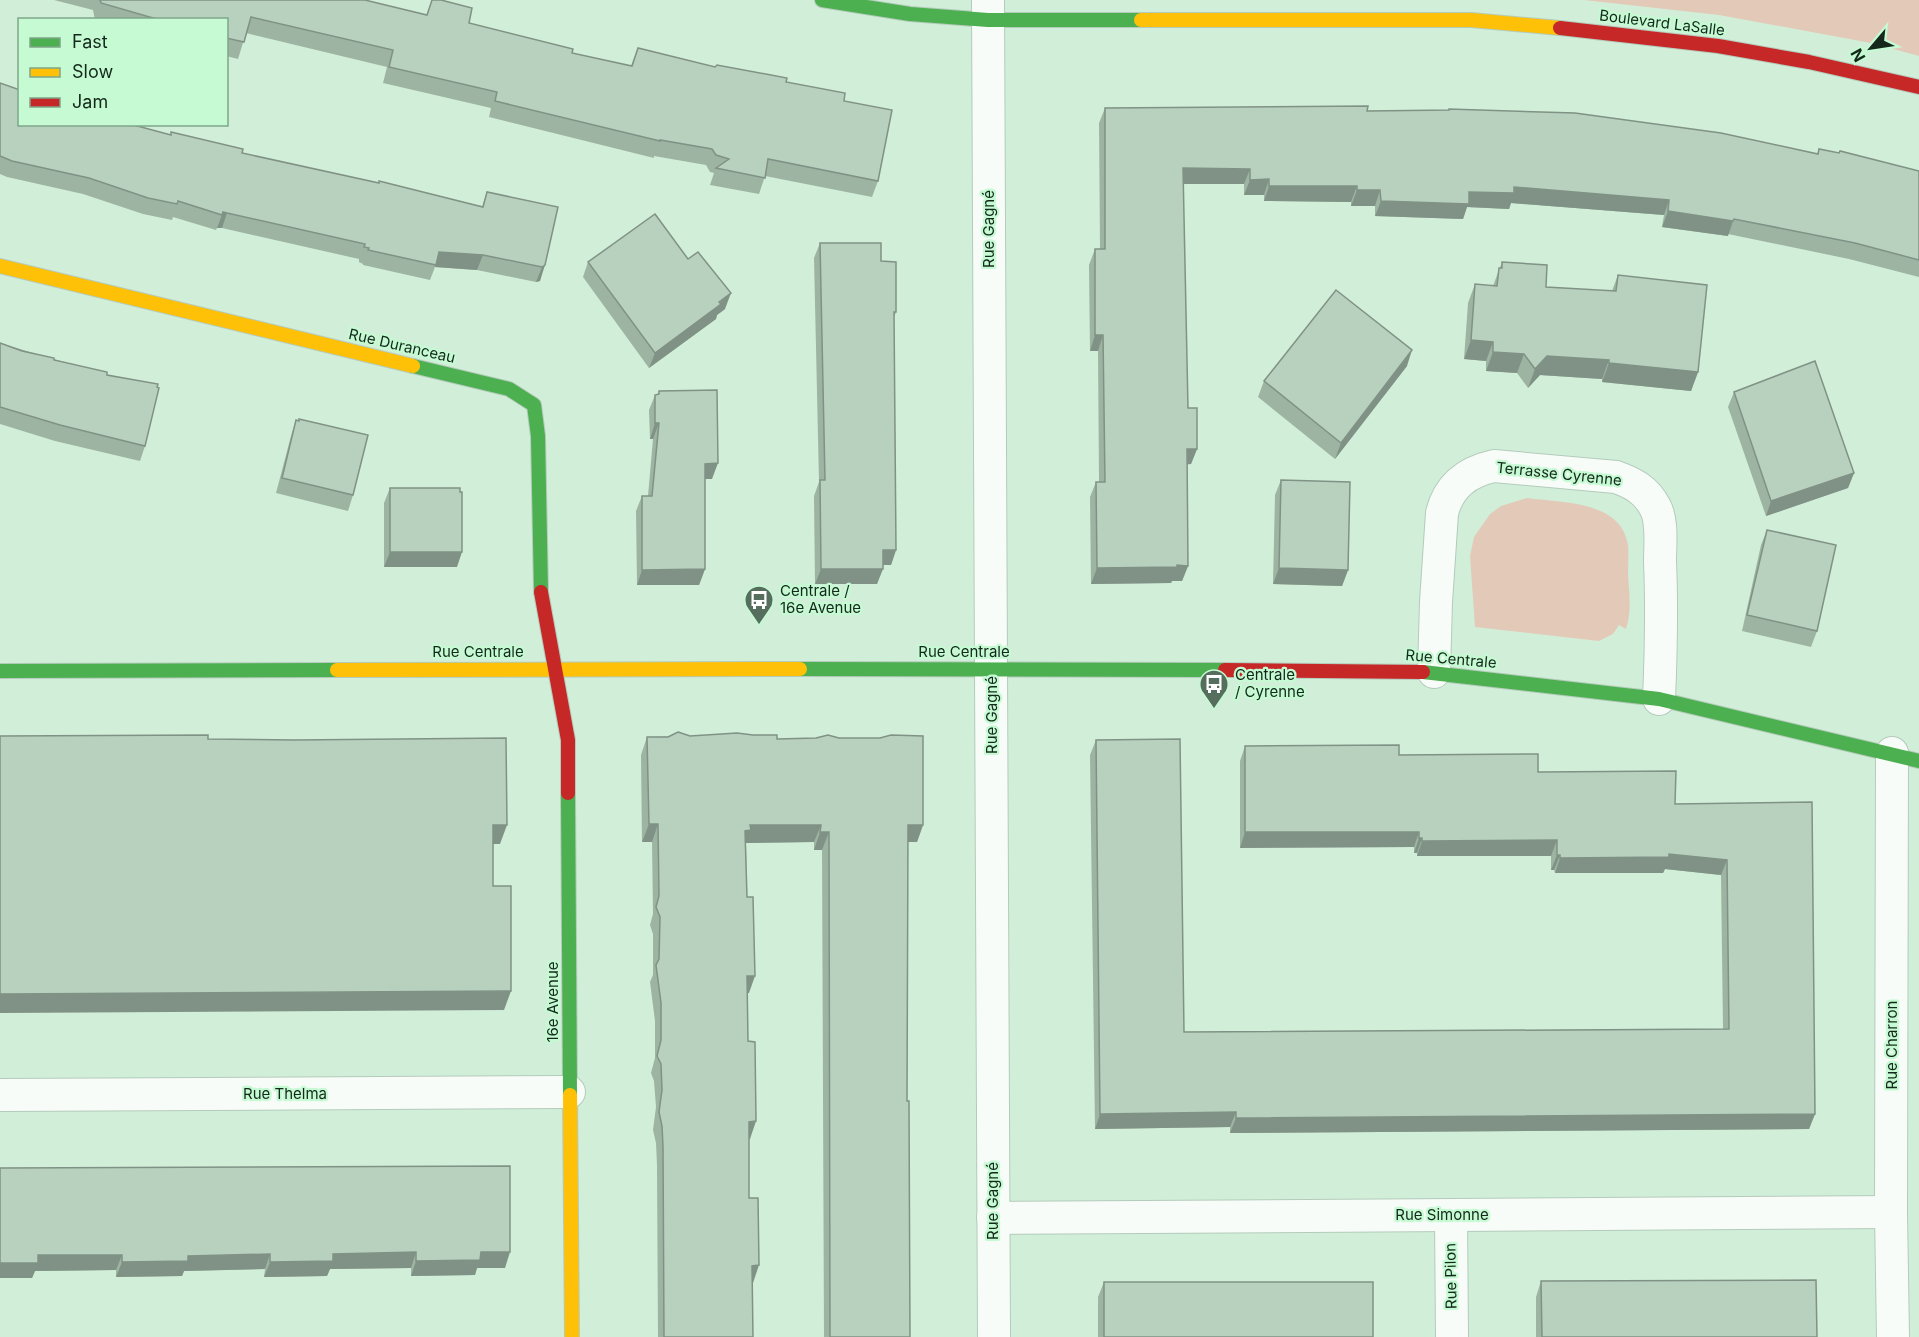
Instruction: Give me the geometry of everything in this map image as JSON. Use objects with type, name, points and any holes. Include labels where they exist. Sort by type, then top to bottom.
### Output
[{"type":"street","name":"Boulevard LaSalle","points":[[822,0],[919,15],[988,10],[1471,20],[1563,27],[1718,46],[1809,62],[1919,87]]},
{"type":"street","name":"Rue Gagné","points":[[988,10],[994,1337]]},
{"type":"street","name":"Rue Duranceau","points":[[0,266],[509,388],[534,405],[538,436],[540,586],[556,668]]},
{"type":"street","name":"Terrasse Cyrenne","points":[[1434,672],[1442,513],[1453,487],[1478,469],[1494,466],[1616,477],[1634,484],[1646,495],[1656,508],[1660,527],[1662,627],[1659,699]]},
{"type":"street","name":"Rue Centrale","points":[[0,671],[556,668],[1434,672],[1659,699],[1906,757]]},
{"type":"street","name":"16e Avenue","points":[[556,668],[568,740],[572,1337]]},
{"type":"street","name":"Rue Charron","points":[[1893,1337],[1891,1212],[1906,757]]},
{"type":"street","name":"Rue Thelma","points":[[0,1095],[570,1092]]},
{"type":"street","name":"Rue Simonne","points":[[993,1218],[1891,1212]]},
{"type":"street","name":"Rue Pilon","points":[[1451,1215],[1452,1337]]},
{"type":"shaded area","points":[[1584,0],[1919,0],[1919,56],[1871,43],[1719,15]]},
{"type":"shaded area","points":[[1527,498],[1588,506],[1614,519],[1623,530],[1628,545],[1630,609],[1626,629],[1619,625],[1613,634],[1599,641],[1475,627],[1470,556],[1474,537],[1490,514],[1501,506]]},
{"type":"building","points":[[100,0],[365,0],[427,15],[432,0],[441,0],[472,8],[469,23],[573,49],[572,53],[632,66],[638,48],[715,67],[717,65],[787,78],[786,82],[845,93],[844,101],[892,110],[878,181],[768,159],[765,178],[716,168],[729,159],[716,155],[712,149],[660,141],[495,101],[497,92],[389,67],[393,50],[251,17],[244,42],[228,38],[228,18],[153,18],[101,3]]},
{"type":"building","points":[[0,83],[18,89],[18,126],[137,126],[243,149],[242,153],[379,183],[379,181],[483,207],[487,192],[558,207],[545,265],[542,267],[483,255],[439,252],[436,265],[368,250],[369,248],[364,247],[365,244],[223,212],[222,215],[178,201],[177,204],[148,198],[89,178],[12,161],[0,156]]},
{"type":"building","points":[[1368,106],[1367,111],[1449,109],[1575,113],[1721,133],[1818,154],[1819,149],[1839,153],[1840,151],[1919,171],[1919,260],[1855,243],[1734,219],[1733,221],[1668,211],[1669,200],[1514,187],[1514,193],[1469,192],[1469,204],[1381,201],[1380,190],[1357,190],[1357,186],[1269,186],[1269,179],[1250,180],[1250,169],[1183,168],[1188,408],[1197,408],[1197,449],[1187,449],[1188,566],[1097,568],[1096,482],[1105,482],[1103,335],[1095,335],[1095,249],[1105,249],[1105,108]]},
{"type":"building","points":[[655,214],[688,259],[698,252],[731,293],[719,302],[721,304],[655,353],[588,262]]},
{"type":"building","points":[[820,243],[881,243],[881,261],[896,262],[896,312],[894,312],[896,550],[883,550],[883,569],[821,569],[820,480],[825,480]]},
{"type":"building","points":[[1502,262],[1547,265],[1546,287],[1616,291],[1618,275],[1707,285],[1698,372],[1609,363],[1609,360],[1547,356],[1535,369],[1524,354],[1493,352],[1493,342],[1471,340],[1475,284],[1497,286]]},
{"type":"building","points":[[1336,290],[1412,350],[1341,443],[1264,381]]},
{"type":"building","points":[[0,343],[22,351],[54,358],[54,360],[107,372],[107,375],[158,384],[145,446],[0,407]]},
{"type":"building","points":[[1815,361],[1854,473],[1771,501],[1734,392]]},
{"type":"building","points":[[717,390],[718,463],[705,464],[705,569],[642,570],[642,496],[652,496],[659,423],[655,423],[655,395],[659,394],[659,391]]},
{"type":"building","points":[[299,419],[368,435],[353,495],[282,478],[296,420],[299,421]]},
{"type":"building","points":[[1281,480],[1350,482],[1348,570],[1279,568]]},
{"type":"building","points":[[390,488],[460,488],[462,492],[462,552],[390,552]]},
{"type":"building","points":[[1767,530],[1836,545],[1817,631],[1747,615]]},
{"type":"building","points":[[678,732],[690,736],[737,733],[777,735],[777,739],[816,738],[828,735],[839,738],[923,736],[923,825],[908,825],[907,1101],[909,1101],[910,1337],[830,1337],[829,832],[820,832],[821,825],[750,825],[751,830],[745,831],[747,897],[753,897],[755,976],[747,976],[748,1041],[755,1042],[756,1121],[749,1122],[749,1198],[758,1198],[759,1265],[752,1266],[753,1337],[664,1337],[663,1147],[659,1112],[662,1090],[661,1064],[657,1056],[661,1040],[661,1003],[656,965],[659,959],[660,917],[656,907],[659,896],[658,824],[649,824],[647,737],[668,737]]},
{"type":"building","points":[[208,735],[208,739],[294,740],[506,738],[507,825],[493,825],[493,886],[511,886],[511,991],[0,994],[0,736]]},
{"type":"building","points":[[1180,739],[1184,1032],[1729,1029],[1727,860],[1669,854],[1669,857],[1560,858],[1560,855],[1557,855],[1557,840],[1422,841],[1422,838],[1419,838],[1419,832],[1245,832],[1245,746],[1399,745],[1399,755],[1538,754],[1538,772],[1676,771],[1675,804],[1812,802],[1815,1114],[1236,1118],[1236,1112],[1100,1114],[1096,740]]},
{"type":"building","points":[[510,1166],[510,1252],[481,1252],[480,1260],[416,1261],[416,1252],[333,1254],[333,1261],[270,1262],[270,1254],[188,1256],[188,1261],[122,1262],[122,1255],[38,1255],[38,1263],[0,1263],[0,1168]]},
{"type":"building","points":[[1816,1280],[1817,1337],[1542,1337],[1541,1281]]},
{"type":"building","points":[[1104,1282],[1373,1282],[1373,1337],[1104,1337]]},
{"type":"traffic: fast","points":[[822,0],[910,14],[988,20],[1141,20]]},
{"type":"traffic: fast","points":[[413,366],[509,389],[534,405],[538,436],[541,592]]},
{"type":"traffic: fast","points":[[800,669],[1225,670]]},
{"type":"traffic: fast","points":[[0,671],[337,670]]},
{"type":"traffic: fast","points":[[1423,672],[1659,699],[1919,761]]},
{"type":"traffic: fast","points":[[568,793],[570,1095]]},
{"type":"traffic: slow","points":[[1141,20],[1471,20],[1560,28]]},
{"type":"traffic: slow","points":[[0,266],[413,366]]},
{"type":"traffic: slow","points":[[337,670],[800,669]]},
{"type":"traffic: slow","points":[[570,1095],[572,1337]]},
{"type":"traffic: jam","points":[[1560,28],[1718,46],[1809,62],[1919,87]]},
{"type":"traffic: jam","points":[[541,592],[568,740],[568,793]]},
{"type":"traffic: jam","points":[[1225,670],[1423,672]]},
{"type":"place","name":"Centrale / 16e Avenue","points":[[759,626]]},
{"type":"place","name":"Centrale / Cyrenne","points":[[1214,710]]}]
